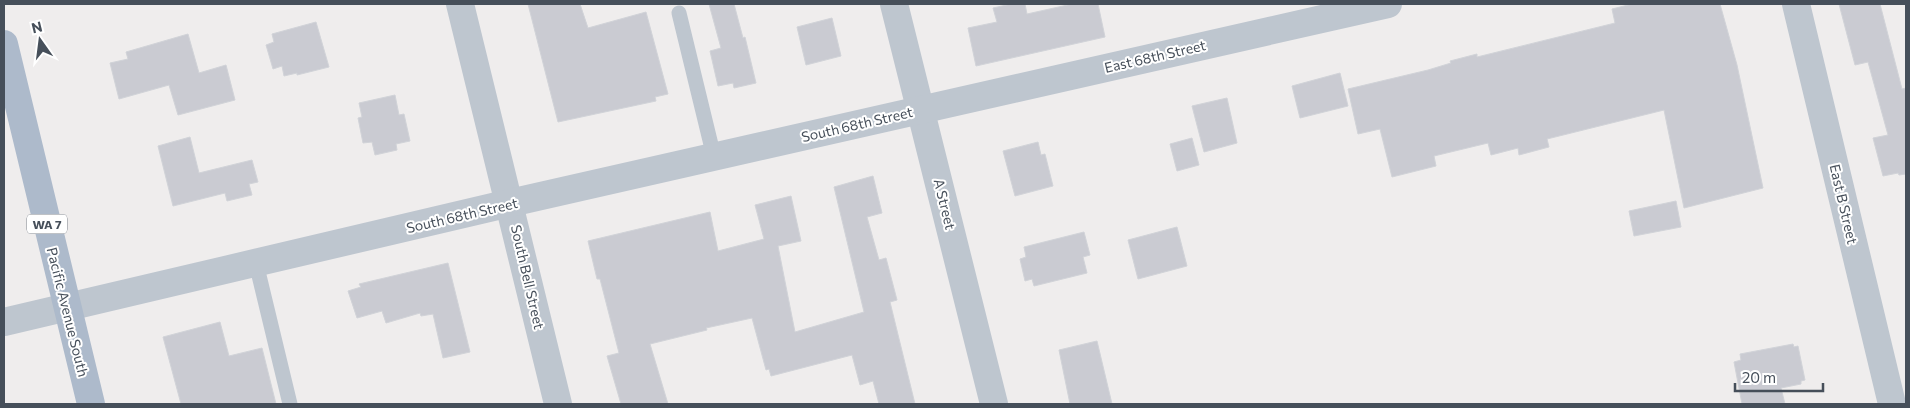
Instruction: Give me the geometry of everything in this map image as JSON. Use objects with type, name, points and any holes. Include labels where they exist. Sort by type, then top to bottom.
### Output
[{"type":"main road","name":"Pacific Avenue South","points":[[4,44],[91,404]]},
{"type":"street","name":"South Bell Street","points":[[460,4],[558,404]]},
{"type":"street","name":"A Street","points":[[894,4],[922,109],[994,404]]},
{"type":"street","name":"East 68th Street","points":[[922,109],[1388,4]]},
{"type":"street","name":"East B Street","points":[[1796,4],[1892,404]]},
{"type":"street","name":"South 68th Street","points":[[4,322],[510,203],[922,109]]},
{"type":"lane","points":[[679,12],[714,157]]},
{"type":"lane","points":[[256,263],[290,404]]},
{"type":"building","points":[[528,4],[580,4],[588,28],[646,12],[668,94],[655,97],[656,101],[558,122]]},
{"type":"building","points":[[709,4],[734,4],[743,38],[745,37],[756,83],[734,88],[733,83],[718,86],[710,51],[721,48]]},
{"type":"building","points":[[1011,4],[1025,4],[1027,14],[1072,4],[1098,4],[1105,37],[976,66],[968,28],[997,22],[993,8]]},
{"type":"building","points":[[1632,4],[1720,4],[1737,65],[1763,188],[1684,208],[1664,110],[1547,139],[1549,147],[1519,155],[1518,148],[1491,155],[1488,143],[1434,156],[1436,166],[1392,177],[1380,129],[1358,134],[1348,89],[1428,70],[1451,63],[1450,61],[1477,54],[1477,57],[1615,23],[1612,9]]},
{"type":"building","points":[[1839,4],[1880,4],[1902,89],[1906,88],[1906,174],[1899,175],[1898,173],[1883,176],[1873,138],[1888,135],[1868,62],[1855,65]]},
{"type":"building","points":[[832,18],[841,56],[806,65],[797,27]]},
{"type":"building","points":[[316,22],[329,67],[297,75],[297,73],[284,76],[282,66],[273,69],[266,45],[274,42],[272,34]]},
{"type":"building","points":[[188,34],[199,73],[226,65],[235,100],[178,115],[169,85],[119,99],[110,63],[128,59],[126,52]]},
{"type":"building","points":[[1340,73],[1348,106],[1300,118],[1292,86]]},
{"type":"building","points":[[395,95],[399,115],[404,114],[410,141],[396,144],[397,150],[375,155],[372,142],[363,143],[358,118],[362,117],[359,103]]},
{"type":"building","points":[[1227,98],[1237,143],[1204,152],[1192,106]]},
{"type":"building","points":[[190,137],[199,173],[252,160],[258,182],[249,184],[252,195],[227,201],[225,193],[173,206],[158,146]]},
{"type":"building","points":[[1192,138],[1199,165],[1177,171],[1170,144]]},
{"type":"building","points":[[1038,142],[1041,155],[1045,154],[1053,186],[1015,196],[1003,151]]},
{"type":"building","points":[[873,176],[882,213],[867,217],[879,260],[886,258],[897,300],[890,302],[915,404],[879,404],[873,381],[860,385],[852,355],[771,376],[769,369],[766,370],[752,318],[706,328],[707,330],[650,344],[668,404],[621,404],[607,356],[619,353],[588,241],[710,212],[718,251],[764,239],[755,205],[791,196],[801,241],[778,246],[795,332],[864,312],[834,187]]},
{"type":"building","points":[[1676,201],[1681,227],[1634,236],[1629,211]]},
{"type":"building","points":[[1177,227],[1187,266],[1138,279],[1128,240]]},
{"type":"building","points":[[1084,232],[1090,255],[1083,257],[1087,273],[1034,286],[1032,279],[1025,281],[1020,259],[1026,257],[1024,247]]},
{"type":"building","points":[[448,263],[470,352],[443,358],[433,314],[421,316],[420,313],[386,323],[382,311],[357,318],[348,291],[361,287],[359,284]]},
{"type":"building","points":[[220,322],[229,356],[262,348],[276,404],[181,404],[163,337]]},
{"type":"building","points":[[1097,341],[1112,404],[1070,404],[1059,350]]},
{"type":"building","points":[[1793,344],[1794,347],[1798,346],[1805,380],[1801,381],[1801,384],[1781,388],[1785,404],[1742,404],[1734,362],[1741,360],[1740,354]]}]
